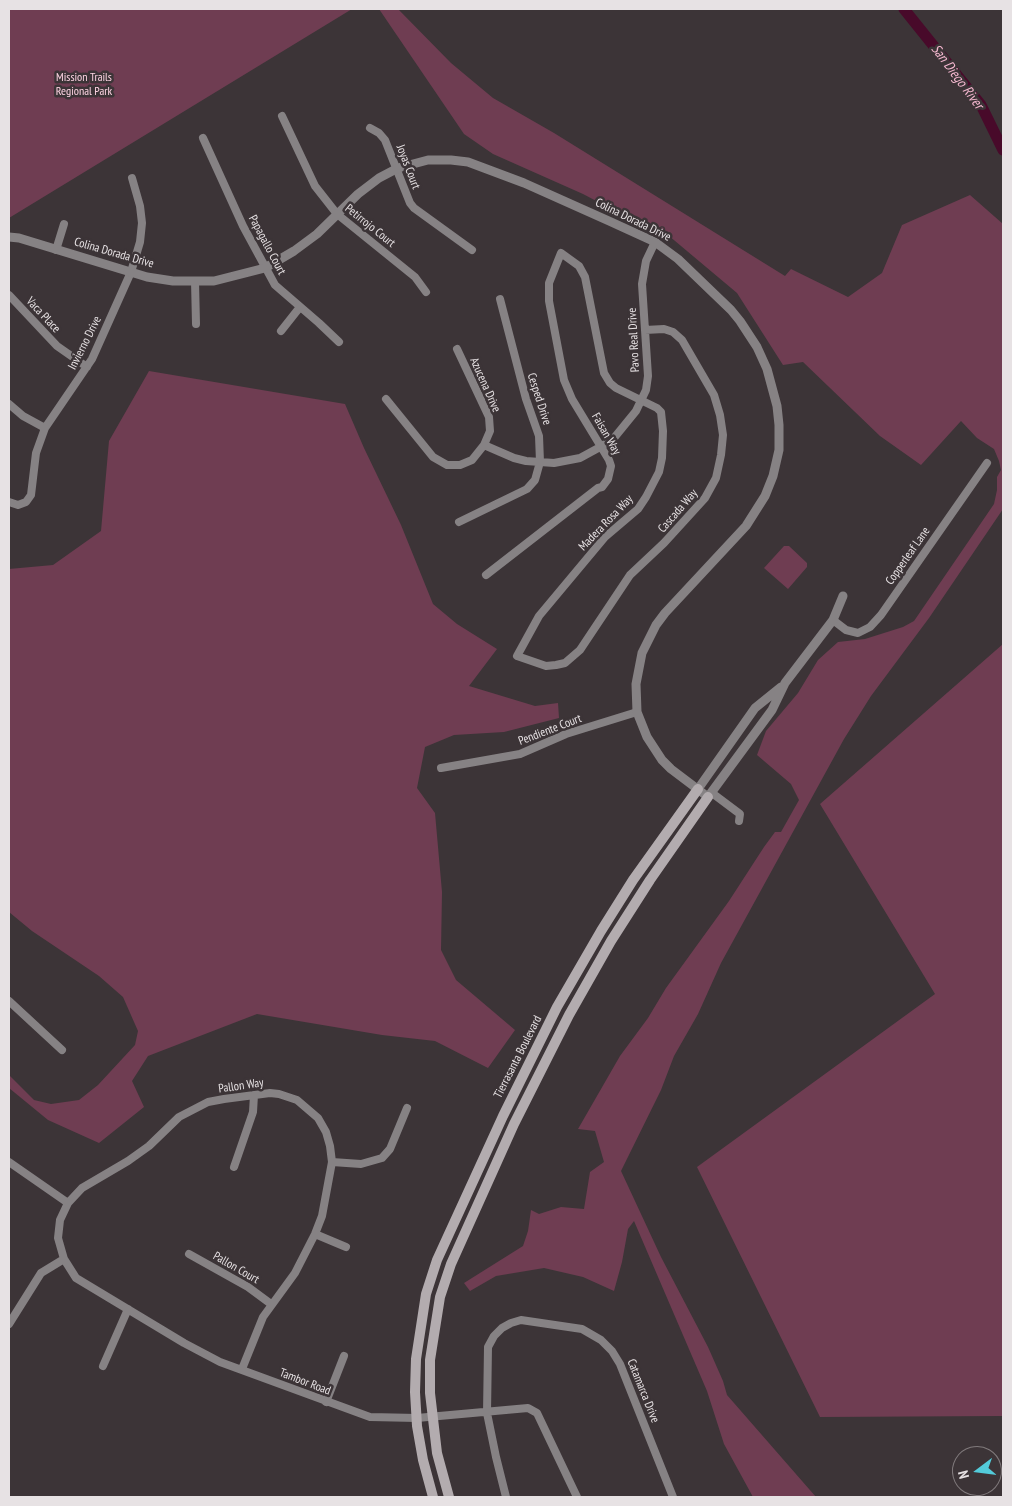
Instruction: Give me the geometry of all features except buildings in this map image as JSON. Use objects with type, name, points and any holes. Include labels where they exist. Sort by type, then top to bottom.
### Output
[{"type":"main road","name":"Tierrasanta Boulevard","points":[[433,1497],[423,1460],[415,1392],[416,1360],[426,1294],[437,1260],[503,1116],[552,1018],[601,931],[633,880],[698,789]]},
{"type":"main road","name":"Tierrasanta Boulevard","points":[[449,1497],[437,1453],[431,1416],[430,1360],[440,1297],[451,1264],[514,1124],[569,1015],[611,940],[650,880],[710,795]]},
{"type":"main road","points":[[541,1070],[542,1054],[556,1026],[552,1018]]},
{"type":"street","name":"Petirrojo Court","points":[[282,116],[315,186],[337,214],[415,277],[426,292]]},
{"type":"street","name":"Joyas Court","points":[[370,128],[379,133],[385,140],[410,203],[414,208],[472,250]]},
{"type":"street","name":"Papagallo Court","points":[[203,138],[243,226],[275,285],[339,342]]},
{"type":"street","name":"Colina Dorada Drive","points":[[9,237],[19,238],[147,277],[173,281],[214,281],[265,268],[294,251],[317,234],[358,194],[379,178],[396,169],[428,160],[451,160],[468,162],[532,187],[654,242],[678,260],[731,310],[757,347],[767,369],[777,406],[779,425],[779,450],[773,476],[765,496],[746,526],[656,625],[642,653],[636,684],[637,712],[647,737],[662,760],[698,789],[710,795]]},
{"type":"street","name":"Invierno Drive","points":[[9,502],[18,505],[26,502],[31,495],[36,453],[46,428],[92,359],[131,272],[140,242],[142,223],[140,206],[132,178]]},
{"type":"street","points":[[56,250],[64,224]]},
{"type":"street","name":"Pavo Real Drive","points":[[484,445],[514,458],[554,463],[580,458],[614,438],[636,411],[646,390],[648,376],[642,284],[646,261],[654,242]]},
{"type":"street","name":"Madera Rosa Way","points":[[518,656],[538,616],[605,537],[638,509],[659,472],[662,458],[663,432],[661,412],[610,383],[604,373],[586,277],[579,266],[561,253]]},
{"type":"street","name":"Faisan Way","points":[[486,575],[598,488],[602,487],[608,479],[611,466],[602,446],[572,399],[564,380],[549,300],[549,283],[561,253]]},
{"type":"street","points":[[194,282],[196,324]]},
{"type":"street","name":"Vaca Place","points":[[9,295],[57,346],[86,367]]},
{"type":"street","name":"Cesped Drive","points":[[459,522],[527,489],[534,480],[540,462],[540,436],[526,399],[500,299]]},
{"type":"street","points":[[281,330],[300,307]]},
{"type":"street","name":"Cascada Way","points":[[518,656],[546,666],[564,663],[580,650],[630,575],[664,543],[705,498],[716,478],[723,436],[720,415],[714,395],[682,340],[673,332],[664,329],[645,330]]},
{"type":"street","name":"Azucena Drive","points":[[457,348],[489,417],[490,431],[484,445]]},
{"type":"street","points":[[386,399],[433,457],[447,465],[460,465],[472,460],[484,445]]},
{"type":"street","points":[[9,404],[23,416],[46,428]]},
{"type":"street","name":"Copperleaf Lane","points":[[833,620],[846,630],[858,633],[870,627],[881,615],[987,463]]},
{"type":"street","name":"Tierrasanta Boulevard","points":[[710,795],[772,710],[786,683],[833,620],[843,596]]},
{"type":"street","name":"Tierrasanta Boulevard","points":[[698,789],[755,708],[786,683]]},
{"type":"street","name":"Pendiente Court","points":[[441,768],[520,754],[566,734],[637,712]]},
{"type":"street","points":[[710,795],[740,814],[739,821]]},
{"type":"street","points":[[9,1001],[62,1050]]},
{"type":"street","name":"Pallon Way","points":[[68,1203],[82,1188],[128,1161],[149,1146],[179,1117],[208,1102],[279,1094],[297,1100],[309,1109],[318,1118],[326,1132],[332,1162],[322,1216],[295,1273],[262,1316],[242,1369]]},
{"type":"street","points":[[234,1167],[253,1112],[254,1096]]},
{"type":"street","points":[[332,1162],[360,1164],[382,1158],[390,1149],[407,1108]]},
{"type":"street","points":[[9,1162],[68,1203]]},
{"type":"street","name":"Tambor Road","points":[[68,1203],[60,1220],[58,1238],[64,1259],[76,1278],[184,1343],[220,1362],[370,1417],[417,1418],[528,1408],[537,1413],[577,1497]]},
{"type":"street","points":[[315,1234],[346,1247]]},
{"type":"street","name":"Pallon Court","points":[[189,1254],[248,1286],[271,1304]]},
{"type":"street","points":[[9,1324],[41,1273],[64,1259]]},
{"type":"street","points":[[103,1366],[128,1309]]},
{"type":"street","name":"Catamarca Drive","points":[[506,1497],[487,1413],[488,1347],[494,1336],[502,1328],[521,1320],[576,1327],[589,1332],[607,1345],[620,1364],[673,1497]]},
{"type":"street","points":[[326,1402],[344,1356]]},
{"type":"green space","name":"Mission Trails Regional Park","points":[[9,9],[352,9],[9,218]]},
{"type":"green space","points":[[379,9],[398,9],[451,63],[493,98],[554,133],[785,276],[791,269],[848,297],[882,273],[902,225],[970,195],[1003,224],[1003,509],[929,618],[871,696],[844,739],[721,963],[698,1014],[674,1056],[661,1090],[621,1171],[661,1257],[708,1347],[727,1395],[816,1497],[753,1497],[724,1444],[707,1391],[634,1221],[628,1229],[614,1291],[583,1277],[544,1268],[496,1276],[470,1291],[464,1283],[523,1246],[528,1231],[531,1210],[539,1214],[561,1207],[584,1209],[590,1172],[604,1162],[595,1131],[578,1129],[620,1056],[729,901],[764,847],[775,832],[781,832],[799,800],[791,784],[757,755],[766,731],[798,693],[818,660],[838,642],[865,639],[903,627],[914,621],[994,504],[997,477],[1001,470],[999,461],[994,449],[977,438],[961,421],[921,465],[880,436],[803,362],[783,365],[737,293],[656,225],[627,217],[583,194],[493,154],[464,134]]},
{"type":"green space","points":[[149,371],[345,404],[401,525],[433,604],[457,624],[497,649],[469,686],[535,706],[558,703],[559,718],[504,732],[454,735],[425,747],[417,788],[435,813],[442,892],[441,950],[456,980],[515,1030],[488,1068],[435,1041],[382,1035],[257,1014],[148,1056],[132,1081],[144,1107],[99,1143],[48,1120],[9,1088],[9,1075],[34,1100],[51,1104],[79,1100],[98,1085],[135,1045],[138,1031],[123,997],[99,976],[32,931],[9,912],[9,569],[53,565],[101,531],[109,441]]},
{"type":"green space","points":[[784,546],[789,546],[807,563],[807,567],[788,589],[764,568]]},
{"type":"green space","points":[[1003,644],[1003,1416],[820,1417],[697,1167],[935,994],[820,804]]},
{"type":"waterway","name":"San Diego River","points":[[904,9],[981,105],[1003,150]]}]
